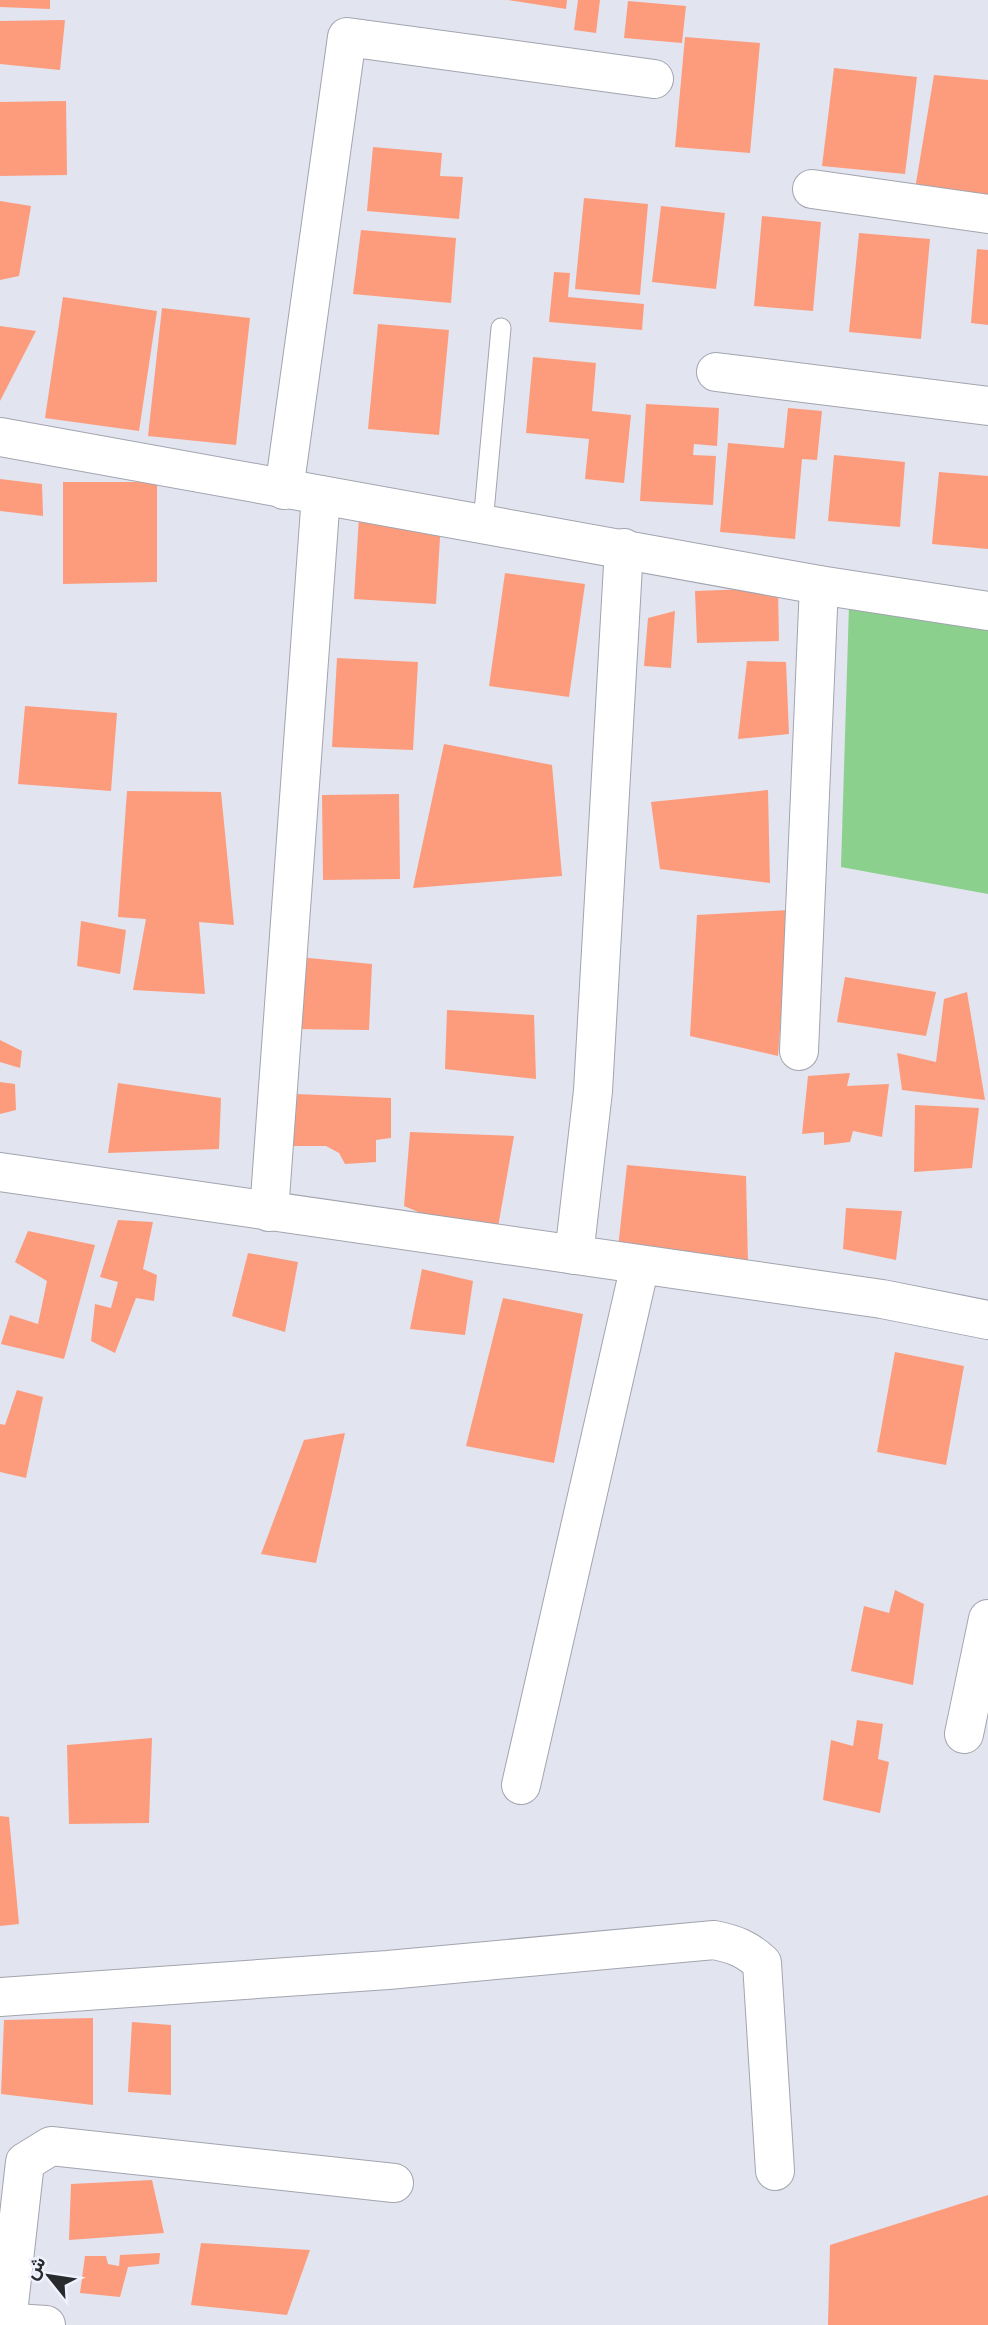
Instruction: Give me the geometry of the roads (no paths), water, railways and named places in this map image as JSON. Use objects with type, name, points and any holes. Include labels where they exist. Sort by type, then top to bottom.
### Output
[{"type":"street","points":[[284,490],[347,37],[654,79]]},
{"type":"street","points":[[812,189],[988,214]]},
{"type":"street","points":[[716,372],[988,406]]},
{"type":"street","points":[[0,437],[819,585],[988,611]]},
{"type":"street","points":[[269,1212],[321,495]]},
{"type":"street","points":[[574,1255],[593,1090],[624,548]]},
{"type":"street","points":[[799,1052],[819,585]]},
{"type":"street","points":[[0,1172],[882,1299],[988,1320]]},
{"type":"street","points":[[521,1785],[640,1265]]},
{"type":"street","points":[[964,1734],[988,1619]]},
{"type":"street","points":[[0,1997],[388,1970],[713,1940],[729,1943],[747,1950],[762,1963],[775,2171]]},
{"type":"street","points":[[46,2325],[4,2322],[25,2162],[51,2146],[394,2183]]},
{"type":"lane","points":[[482,523],[501,328]]}]
